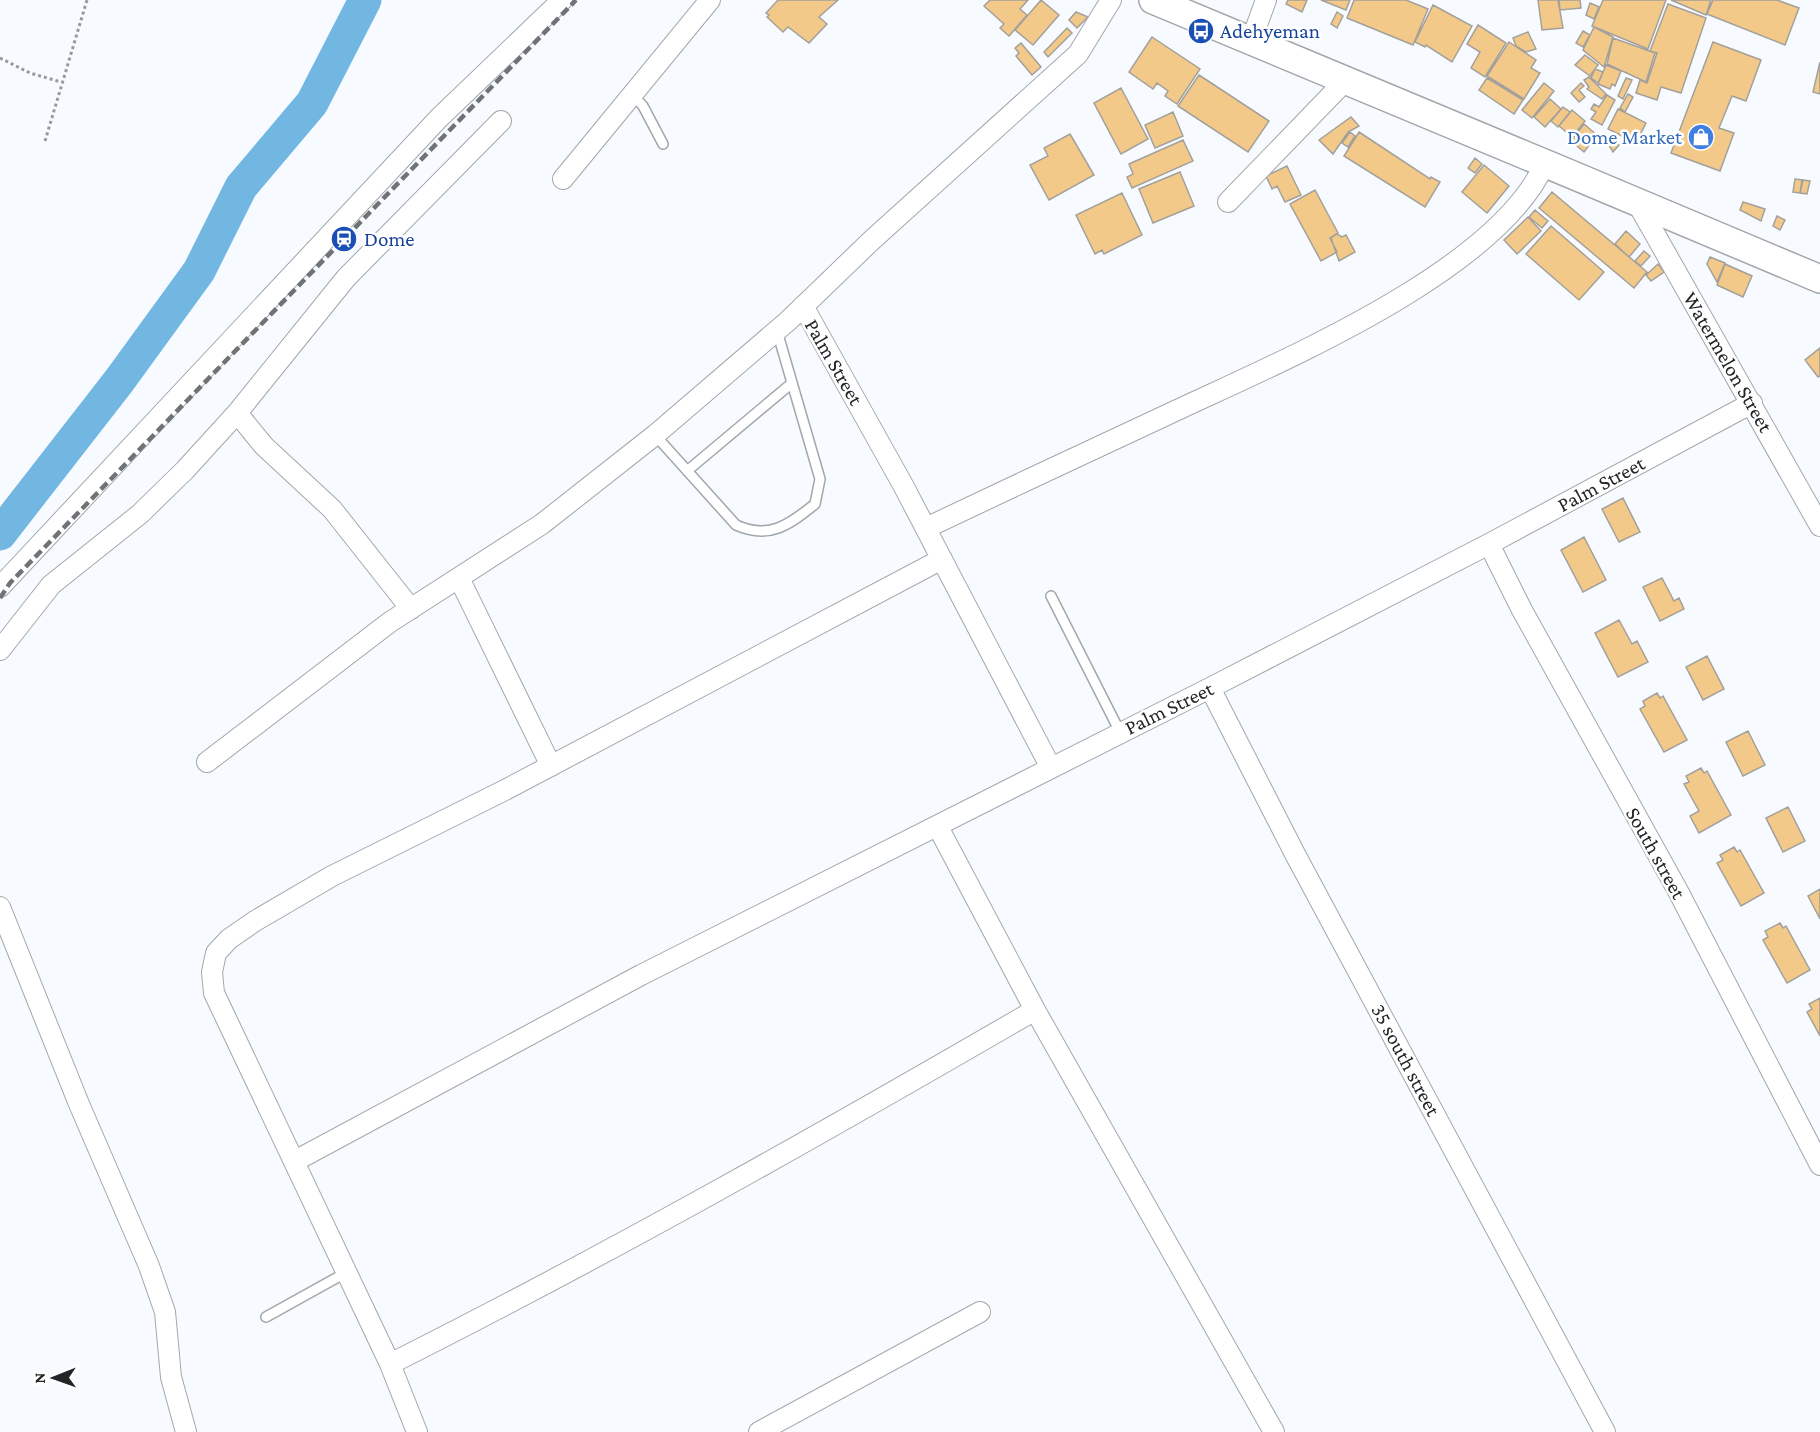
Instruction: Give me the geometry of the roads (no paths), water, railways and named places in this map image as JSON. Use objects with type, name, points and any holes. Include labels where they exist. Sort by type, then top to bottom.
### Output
[{"type":"main road","points":[[1153,0],[1635,199],[1820,279]]},
{"type":"street","points":[[0,587],[439,118],[562,0]]},
{"type":"street","points":[[563,179],[710,0]]},
{"type":"street","points":[[207,762],[411,609],[542,524],[655,435],[777,330],[1078,54],[1111,0]]},
{"type":"street","points":[[1251,41],[1266,0]]},
{"type":"street","points":[[1228,202],[1345,81]]},
{"type":"street","points":[[0,650],[51,585],[140,514],[237,413],[346,278],[501,121]]},
{"type":"street","points":[[926,528],[1205,396],[1403,297],[1478,245],[1520,204],[1536,182],[1545,163]]},
{"type":"street","name":"Watermelon Street","points":[[1635,199],[1820,526]]},
{"type":"street","name":"Palm Street","points":[[803,306],[926,528],[1051,768],[1489,544],[1752,403]]},
{"type":"street","points":[[237,413],[264,446],[332,508],[411,609]]},
{"type":"street","name":"South street","points":[[1489,544],[1522,610],[1678,891],[1820,1165]]},
{"type":"street","points":[[417,1432],[390,1364],[214,993],[212,972],[216,953],[229,939],[255,921],[332,876],[551,766],[942,559]]},
{"type":"street","points":[[459,578],[551,766]]},
{"type":"street","name":"35 south street","points":[[1210,688],[1295,854],[1605,1432]]},
{"type":"street","points":[[295,1161],[641,975],[1051,768]]},
{"type":"street","points":[[938,827],[1035,1010],[1274,1432]]},
{"type":"street","points":[[0,907],[79,1104],[149,1266],[165,1312],[171,1377],[186,1432]]},
{"type":"street","points":[[390,1364],[492,1313],[736,1180],[1035,1010]]},
{"type":"street","points":[[759,1432],[980,1312]]},
{"type":"lane","points":[[633,95],[642,106],[663,144]]},
{"type":"lane","points":[[655,435],[736,525],[751,532],[771,532],[814,504],[820,479],[777,330]]},
{"type":"lane","points":[[687,471],[792,383]]},
{"type":"lane","points":[[1051,597],[1120,732]]},
{"type":"lane","points":[[266,1317],[347,1272]]},
{"type":"waterway","points":[[0,534],[119,381],[199,271],[241,187],[312,103],[365,0]]},
{"type":"railway","points":[[0,598],[10,583],[576,0]]},
{"type":"place","name":"Adehyeman","points":[[1201,31]]},
{"type":"place","name":"Dome Market","points":[[1701,137]]},
{"type":"place","name":"Dome","points":[[344,239]]}]
